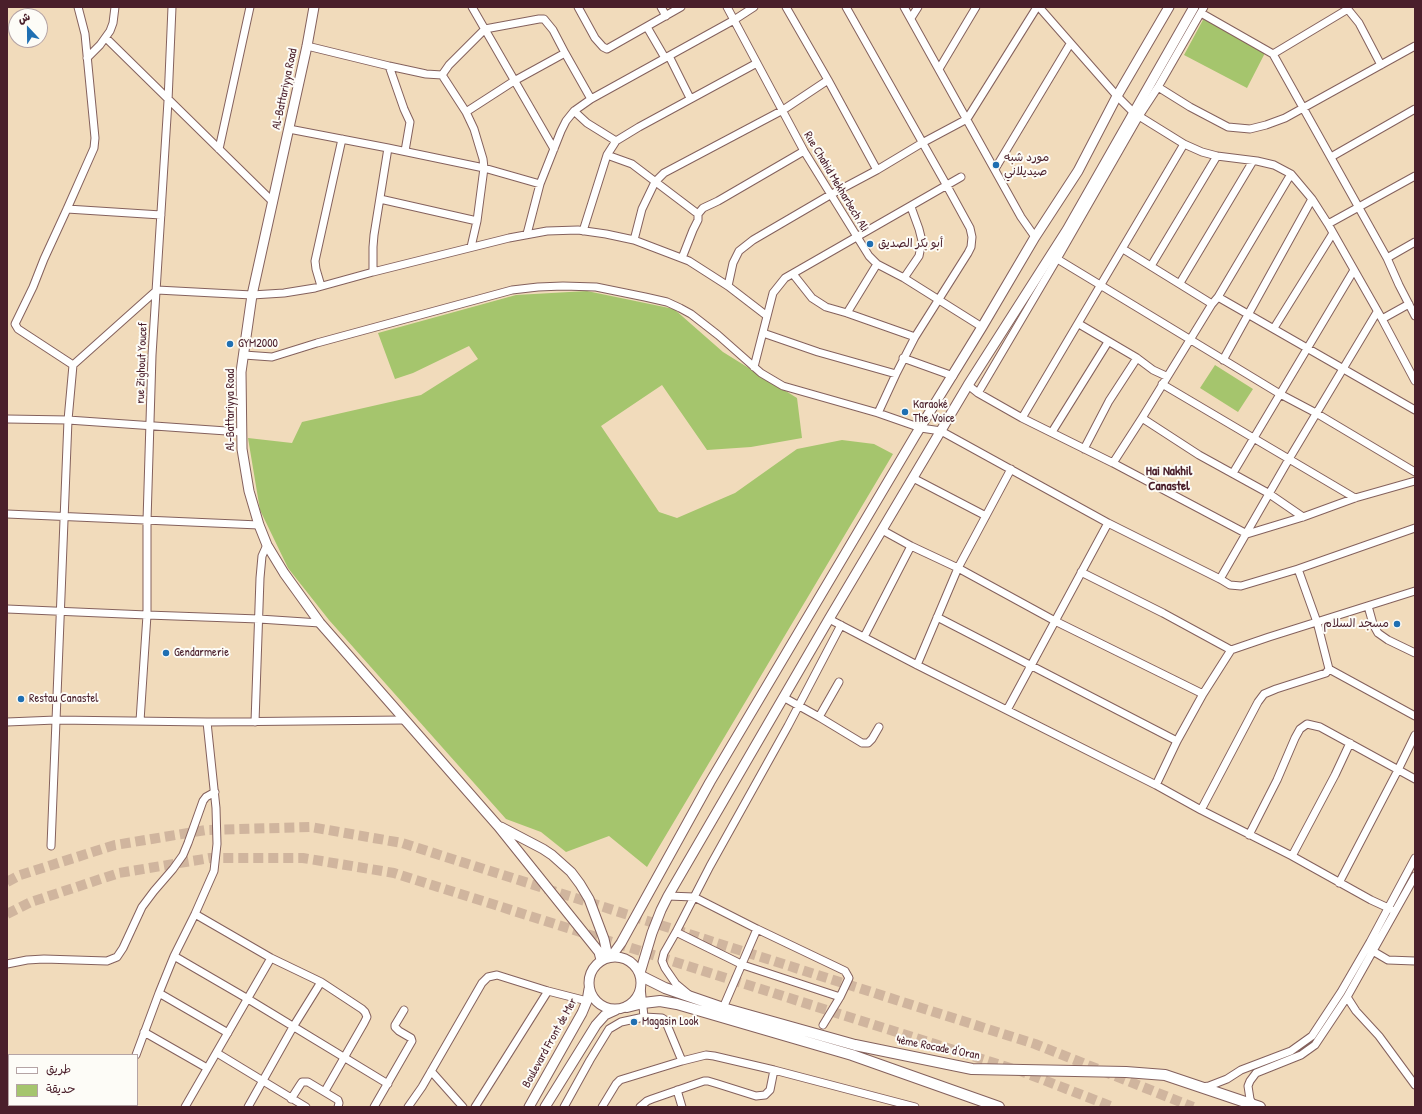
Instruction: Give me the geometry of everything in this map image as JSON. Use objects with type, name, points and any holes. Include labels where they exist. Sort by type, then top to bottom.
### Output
[{"type":"highway","name":"4ème Rocade d'Oran","points":[[641,975],[665,988],[689,995],[723,1008],[855,1045],[972,1070],[1126,1072],[1164,1075],[1257,1106]]},
{"type":"highway","points":[[622,1008],[643,1002],[660,1001],[677,1004],[852,1055],[999,1107]]},
{"type":"main road","name":"Al-Battariyya Road","points":[[314,7],[307,46],[252,295],[240,385],[243,461],[249,491],[259,525],[267,545],[284,573],[320,623],[498,826],[599,952],[607,958]]},
{"type":"main road","points":[[622,1008],[610,1009],[603,1007],[592,997],[588,983],[592,970],[607,958],[621,943],[710,782],[1035,237],[1078,171],[1117,96],[1169,7]]},
{"type":"main road","points":[[545,1107],[596,1025],[605,1015],[622,1008],[637,998],[641,987],[641,975],[652,933],[668,896],[829,618],[968,385],[1054,257],[1068,230],[1200,9]]},
{"type":"main road","points":[[498,826],[543,849],[571,872],[589,899],[604,939],[607,958]]},
{"type":"main road","points":[[607,958],[620,957],[628,960],[634,965],[641,975]]},
{"type":"main road","name":"Boulevard Front de Mer","points":[[529,1107],[582,1013],[587,1001],[589,989]]},
{"type":"street","points":[[73,365],[18,329],[15,324],[92,154],[94,143],[85,34],[78,7]]},
{"type":"street","points":[[87,58],[106,38],[113,23],[115,7]]},
{"type":"street","name":"rue Zighout Youcef","points":[[140,721],[147,615],[147,521],[152,355],[168,101],[172,7]]},
{"type":"street","points":[[219,149],[250,7]]},
{"type":"street","points":[[472,7],[554,149]]},
{"type":"street","points":[[578,7],[595,38],[603,47],[607,49],[681,7]]},
{"type":"street","points":[[661,7],[666,16]]},
{"type":"street","name":"Rue Chahid Mekharbech Ali","points":[[727,7],[804,151],[869,256],[877,264],[904,278],[982,327]]},
{"type":"street","points":[[527,234],[540,184],[566,121],[574,111],[591,98],[734,20],[754,7]]},
{"type":"street","points":[[786,7],[877,170]]},
{"type":"street","points":[[846,7],[970,228],[972,242],[968,253],[903,358],[878,413]]},
{"type":"street","points":[[904,7],[1021,217],[1035,237]]},
{"type":"street","points":[[911,18],[918,7]]},
{"type":"street","points":[[939,69],[976,7]]},
{"type":"street","points":[[728,286],[733,263],[739,251],[753,240],[830,194],[877,170],[922,143],[967,119],[1038,7],[1117,96],[1137,114],[1184,144],[1202,152],[1274,166],[1291,174],[1312,199],[1328,224],[1415,381]]},
{"type":"street","points":[[1273,54],[1347,8],[1359,23],[1382,65]]},
{"type":"street","points":[[1137,114],[1158,87],[1200,9],[1273,54],[1387,258],[1399,285],[1413,310],[1382,319]]},
{"type":"street","points":[[442,75],[449,65],[485,29],[544,19],[553,30],[564,53],[591,98]]},
{"type":"street","points":[[647,26],[667,57],[690,98]]},
{"type":"street","points":[[106,38],[168,101],[273,202]]},
{"type":"street","points":[[995,169],[1070,44]]},
{"type":"street","points":[[307,46],[426,74],[442,75]]},
{"type":"street","points":[[1158,87],[1190,107],[1228,127],[1250,129],[1285,118],[1415,46]]},
{"type":"street","points":[[466,112],[564,53]]},
{"type":"street","points":[[583,231],[607,155],[616,141],[690,98],[757,63]]},
{"type":"street","points":[[389,66],[410,122],[405,151]]},
{"type":"street","points":[[442,75],[466,112],[477,136],[483,159],[484,168],[477,221],[471,247]]},
{"type":"street","points":[[634,240],[642,209],[655,182],[664,173],[783,110],[828,80]]},
{"type":"street","points":[[1331,157],[1415,109]]},
{"type":"street","points":[[574,111],[587,123],[616,141]]},
{"type":"street","points":[[289,129],[484,168],[540,184]]},
{"type":"street","points":[[321,286],[315,261],[342,139]]},
{"type":"street","points":[[1022,418],[1101,287],[1184,144]]},
{"type":"street","points":[[373,272],[373,242],[388,148]]},
{"type":"street","points":[[682,258],[698,220],[698,214],[704,208],[804,151]]},
{"type":"street","points":[[607,155],[632,164],[698,214]]},
{"type":"street","points":[[1151,266],[1217,156]]},
{"type":"street","points":[[1180,283],[1253,161]]},
{"type":"street","points":[[1113,463],[1142,418],[1166,376],[1218,297],[1291,174]]},
{"type":"street","points":[[1328,224],[1415,176]]},
{"type":"street","points":[[754,367],[773,293],[785,278],[961,177]]},
{"type":"street","points":[[380,199],[477,221]]},
{"type":"street","points":[[1223,360],[1312,199]]},
{"type":"street","points":[[904,278],[922,249],[920,229],[911,207]]},
{"type":"street","points":[[68,209],[161,215]]},
{"type":"street","points":[[51,846],[68,420],[73,365],[157,290],[252,295],[284,294],[302,291],[527,234],[547,231],[583,231],[634,240],[689,261],[728,286],[767,316]]},
{"type":"street","points":[[1274,328],[1333,234]]},
{"type":"street","points":[[1387,258],[1415,242]]},
{"type":"street","points":[[1123,249],[1212,304]]},
{"type":"street","points":[[978,392],[1054,257],[1101,287],[1280,394],[1316,413],[1415,472]]},
{"type":"street","points":[[847,313],[877,264]]},
{"type":"street","points":[[1233,473],[1354,270]]},
{"type":"street","points":[[793,274],[812,298],[834,310],[847,313],[915,337]]},
{"type":"street","points":[[244,355],[272,357],[317,343],[512,290],[563,286],[596,287],[666,302],[691,314],[768,378],[784,386],[878,413],[921,428],[941,431],[1011,468],[1108,523],[1230,585],[1241,586],[1298,569],[1415,528]]},
{"type":"street","points":[[1218,297],[1415,410]]},
{"type":"street","points":[[1220,579],[1268,493],[1377,312]]},
{"type":"street","points":[[1079,324],[1137,358],[1153,370],[1166,376]]},
{"type":"street","points":[[763,333],[818,352],[896,374]]},
{"type":"street","points":[[1052,432],[1108,342]]},
{"type":"street","points":[[903,358],[953,376]]},
{"type":"street","points":[[1084,449],[1109,401],[1137,358]]},
{"type":"street","points":[[1162,384],[1355,498]]},
{"type":"street","points":[[968,385],[1022,418],[1113,463],[1246,534],[1415,480]]},
{"type":"street","points":[[1142,418],[1199,455],[1268,493],[1303,517]]},
{"type":"street","points":[[7,419],[68,420],[241,432]]},
{"type":"street","points":[[917,665],[958,568],[1011,468]]},
{"type":"street","points":[[913,478],[986,516]]},
{"type":"street","points":[[7,514],[259,525]]},
{"type":"street","points":[[1007,710],[1108,523]]},
{"type":"street","points":[[882,530],[911,546],[958,568],[1055,621],[1203,694]]},
{"type":"street","points":[[255,722],[258,619],[262,556],[267,545]]},
{"type":"street","points":[[864,637],[911,546]]},
{"type":"street","points":[[1298,569],[1317,622],[1329,669],[1415,716]]},
{"type":"street","points":[[1081,572],[1163,613],[1231,650]]},
{"type":"street","points":[[1156,785],[1177,741],[1203,694],[1231,650],[1415,591]]},
{"type":"street","points":[[1368,606],[1373,624],[1378,633],[1388,640],[1415,653]]},
{"type":"street","points":[[7,609],[258,619],[320,623]]},
{"type":"street","points":[[937,617],[1177,741]]},
{"type":"street","points":[[829,618],[917,665],[1156,785],[1201,810],[1292,856],[1370,900],[1392,909]]},
{"type":"street","points":[[689,995],[676,984],[668,974],[662,961],[664,953],[842,625]]},
{"type":"street","points":[[1201,810],[1258,702],[1264,694],[1326,673],[1329,669]]},
{"type":"street","points":[[819,717],[839,682]]},
{"type":"street","points":[[783,697],[865,744],[872,739],[879,727]]},
{"type":"street","points":[[7,722],[56,720],[207,722],[404,720]]},
{"type":"street","points":[[136,1054],[174,956],[214,871],[217,854],[215,792],[207,722]]},
{"type":"street","points":[[1249,835],[1300,729],[1307,724],[1314,725],[1415,779]]},
{"type":"street","points":[[1339,883],[1415,735]]},
{"type":"street","points":[[1292,856],[1336,776],[1350,744]]},
{"type":"street","points":[[7,964],[44,959],[107,961],[117,957],[123,948],[142,907],[174,869],[183,855],[203,802],[206,797],[215,792]]},
{"type":"street","points":[[1257,1106],[1250,1099],[1248,1086],[1253,1077],[1256,1073],[1296,1058],[1315,1045],[1347,997],[1392,909],[1415,858]]},
{"type":"street","points":[[1392,909],[1415,876]]},
{"type":"street","points":[[668,896],[694,897],[845,971],[849,978],[840,997],[823,1025]]},
{"type":"street","points":[[195,914],[272,958],[321,982],[362,1009],[367,1016],[325,1091]]},
{"type":"street","points":[[723,1008],[743,965],[757,929]]},
{"type":"street","points":[[676,932],[743,965],[840,997]]},
{"type":"street","points":[[1370,950],[1388,960],[1415,961]]},
{"type":"street","points":[[1202,1087],[1227,1079],[1241,1070],[1292,1051],[1312,1036],[1370,950]]},
{"type":"street","points":[[174,956],[388,1084]]},
{"type":"street","points":[[185,1107],[272,958]]},
{"type":"street","points":[[408,1107],[431,1071],[482,983],[488,977],[497,975],[548,991],[587,1001]]},
{"type":"street","points":[[248,1107],[293,1027],[321,982]]},
{"type":"street","points":[[641,987],[644,1017]]},
{"type":"street","points":[[475,1107],[548,991]]},
{"type":"street","points":[[159,992],[228,1034]]},
{"type":"street","points":[[1347,997],[1415,1084]]},
{"type":"street","points":[[374,1107],[412,1041],[395,1027],[395,1024],[404,1010]]},
{"type":"street","points":[[564,1107],[590,1060],[610,1029],[621,1022],[644,1017],[665,1020],[682,1060]]},
{"type":"street","points":[[144,1032],[207,1068]]},
{"type":"street","points":[[1292,1051],[1296,1058]]},
{"type":"street","points":[[217,1053],[306,1107]]},
{"type":"street","points":[[602,1107],[620,1080],[682,1060],[700,1056],[714,1056],[774,1070],[915,1107]]},
{"type":"street","points":[[640,1107],[647,1101],[708,1081],[756,1096],[765,1095],[770,1090],[774,1070]]},
{"type":"street","points":[[431,1071],[462,1107]]},
{"type":"street","points":[[291,1099],[300,1085],[306,1081],[338,1100],[338,1107]]},
{"type":"street","points":[[677,1090],[682,1107]]},
{"type":"green space","points":[[1204,18],[1265,53],[1247,88],[1184,55]]},
{"type":"green space","points":[[587,291],[674,309],[723,352],[797,398],[802,438],[751,447],[707,450],[662,385],[601,426],[659,512],[677,518],[735,493],[797,449],[842,440],[874,444],[893,454],[647,867],[609,836],[566,852],[541,832],[506,819],[329,620],[288,568],[260,510],[248,438],[292,443],[302,422],[421,395],[478,359],[469,346],[413,373],[395,379],[378,333],[516,295]]},
{"type":"green space","points":[[1215,365],[1253,389],[1238,412],[1200,388]]},
{"type":"tunnel","points":[[7,882],[20,875],[115,845],[206,830],[311,827],[402,843],[1035,1044],[1193,1107]]},
{"type":"tunnel","points":[[7,914],[31,902],[119,873],[210,858],[303,858],[394,873],[1023,1072],[1113,1107]]},
{"type":"place","name":"مورد شبه صيديلاني","points":[[996,165]]},
{"type":"place","name":"أبو بكر الصديق","points":[[870,244]]},
{"type":"place","name":"GYM2000","points":[[230,344]]},
{"type":"place","name":"Karaoké The Voice","points":[[905,412]]},
{"type":"place","name":"مسجد السلام","points":[[1397,624]]},
{"type":"place","name":"Gendarmerie","points":[[166,653]]},
{"type":"place","name":"Restau Canastel","points":[[21,699]]},
{"type":"place","name":"Magasin Look","points":[[634,1022]]},
{"type":"district","name":"Hai Nakhil Canastel","points":[[1169,480]]}]
